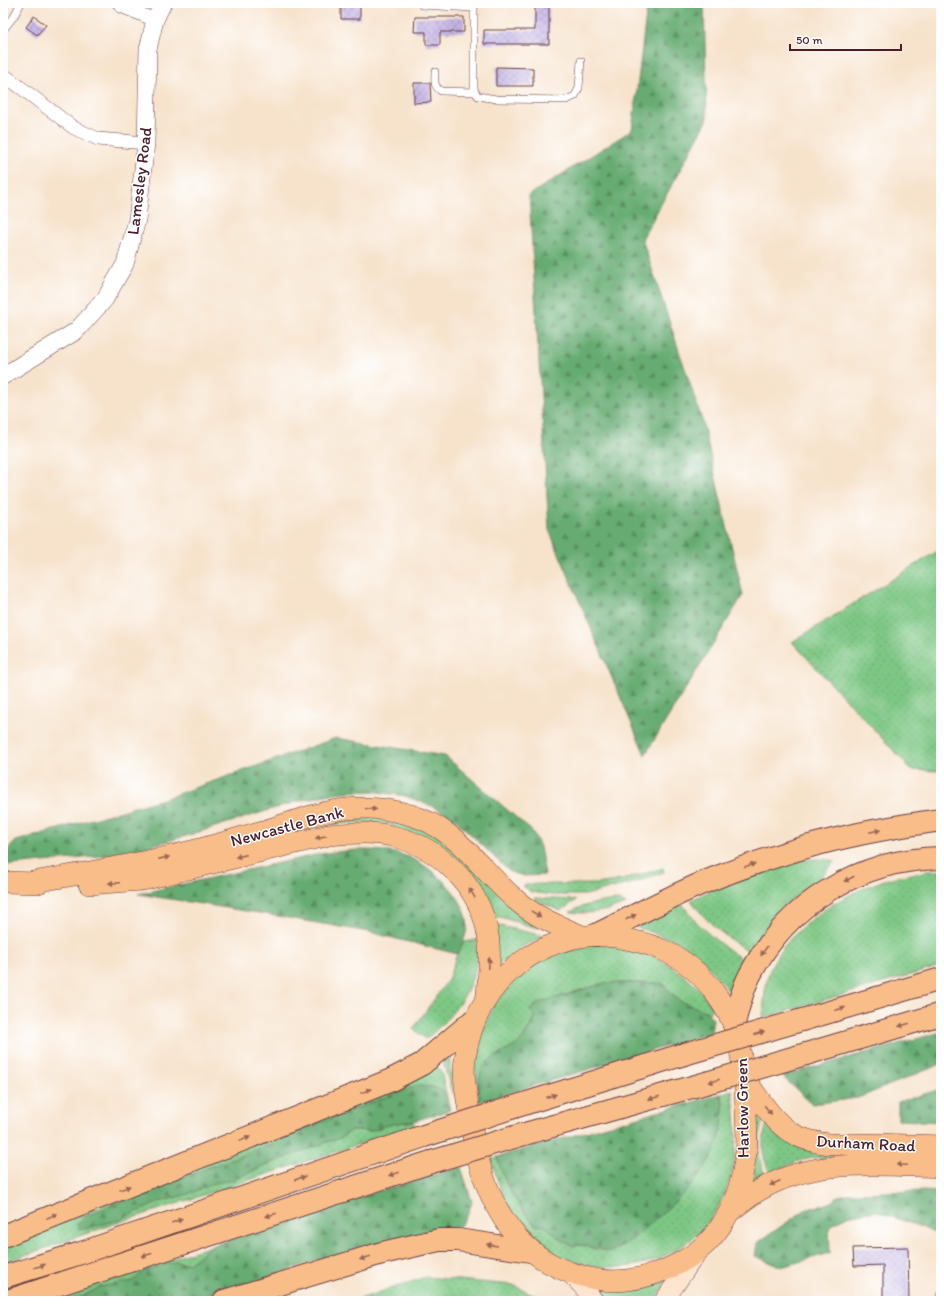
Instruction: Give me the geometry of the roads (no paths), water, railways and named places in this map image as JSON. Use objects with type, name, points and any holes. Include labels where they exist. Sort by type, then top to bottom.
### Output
[{"type":"highway","points":[[589,936],[719,876],[781,855],[834,840],[889,828],[941,820]]},
{"type":"highway","points":[[734,1024],[743,992],[757,962],[777,935],[806,906],[851,878],[875,868],[900,862],[941,858]]},
{"type":"highway","points":[[3,1277],[81,1253],[424,1136],[514,1107],[681,1055],[941,979]]},
{"type":"highway","points":[[8,1301],[431,1162],[941,1014]]},
{"type":"highway","points":[[3,1236],[389,1081],[422,1064],[474,1020]]},
{"type":"highway","points":[[224,1301],[382,1253],[439,1240],[466,1241],[531,1251]]},
{"type":"main road","name":"Newcastle Bank","points":[[26,883],[158,860],[198,850],[324,813],[347,809],[372,808],[403,813],[422,819],[442,829],[458,841],[506,890],[526,908],[551,922],[589,936]]},
{"type":"main road","name":"Newcastle Bank","points":[[3,882],[87,884],[122,882],[162,876],[329,835],[357,832],[396,837],[412,842],[430,851],[464,880],[474,894],[487,928],[489,950],[487,997]]},
{"type":"main road","name":"Harlow Green","points":[[589,936],[620,937],[643,942],[660,948],[688,964],[703,979],[726,1009],[734,1024],[745,1079],[747,1149],[741,1182],[728,1213],[720,1228],[700,1248],[678,1264],[652,1276],[625,1281],[597,1280],[570,1273],[553,1266],[531,1251],[504,1221],[493,1201],[482,1174],[473,1137],[464,1080],[465,1060],[474,1020],[487,997],[508,972],[522,961],[550,946],[589,936]]},
{"type":"main road","name":"Durham Road","points":[[745,1079],[771,1114],[781,1124],[790,1132],[807,1140],[836,1144],[941,1146]]},
{"type":"main road","name":"Durham Road","points":[[728,1213],[759,1190],[791,1176],[835,1165],[941,1167]]},
{"type":"main road","points":[[664,1301],[700,1248]]},
{"type":"main road","points":[[570,1273],[594,1301]]},
{"type":"street","points":[[119,3],[121,6],[155,20]]},
{"type":"street","name":"Lamesley Road","points":[[3,376],[76,331],[105,299],[126,264],[137,220],[146,143],[148,49],[155,20],[163,3]]},
{"type":"street","points":[[3,74],[74,128],[98,139],[146,143]]},
{"type":"lane","points":[[3,30],[14,16],[21,3]]},
{"type":"lane","points":[[422,5],[475,5],[475,92],[478,96],[496,100],[566,100],[575,96],[579,88],[581,61]]},
{"type":"lane","points":[[435,72],[436,88],[441,91],[475,92]]},
{"type":"lane","points":[[938,1301],[941,1295]]}]
